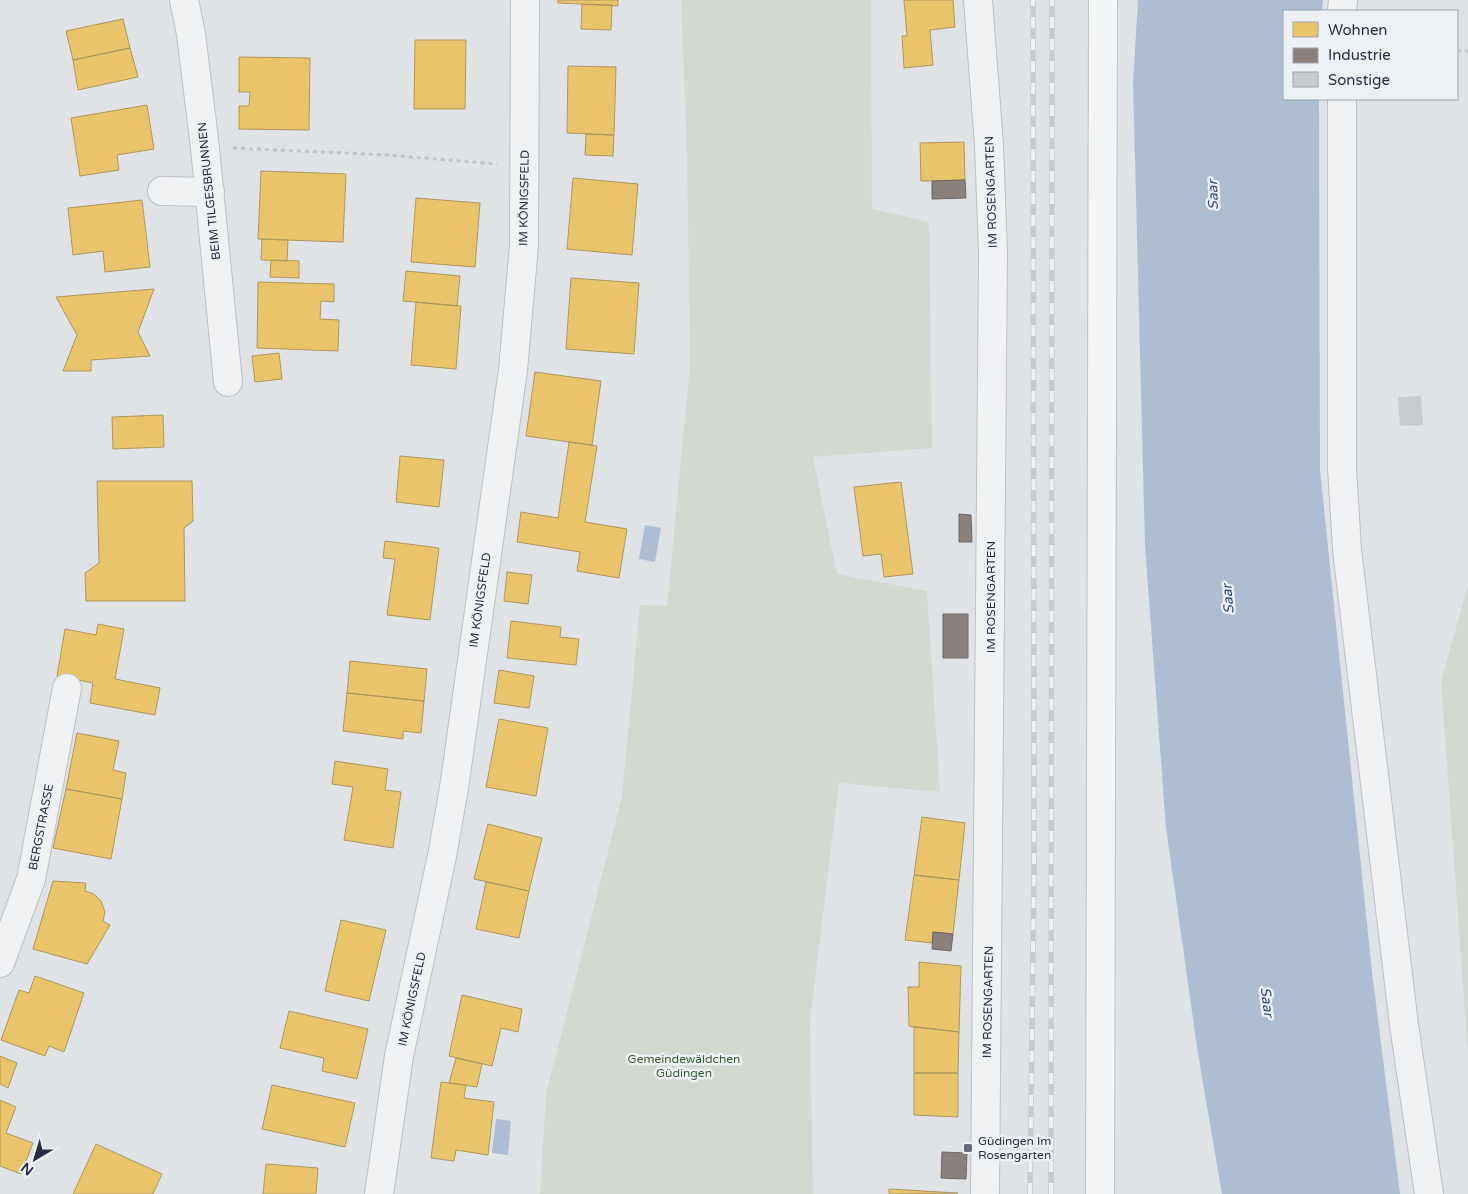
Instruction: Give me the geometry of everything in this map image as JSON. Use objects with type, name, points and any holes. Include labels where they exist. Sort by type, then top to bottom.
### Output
[{"type":"main road","points":[[1100,1194],[1103,0]]},
{"type":"street","name":"BEIM TILGESBRUNNEN","points":[[184,0],[191,34],[205,148],[228,382]]},
{"type":"street","name":"IM KÖNIGSFELD","points":[[379,1194],[399,1056],[442,856],[454,788],[513,370],[524,245],[524,0]]},
{"type":"street","name":"IM ROSENGARTEN","points":[[978,0],[989,145],[993,253],[986,1194]]},
{"type":"street","points":[[1342,100],[1342,468],[1347,550],[1404,1025],[1429,1194]]},
{"type":"street","points":[[162,191],[210,192]]},
{"type":"street","name":"BERGSTRASSE","points":[[0,962],[31,879],[67,688]]},
{"type":"path","points":[[205,148],[388,155],[525,167]]},
{"type":"green space","name":"Gemeindewäldchen Güdingen","points":[[681,0],[871,0],[872,209],[929,222],[932,448],[813,457],[837,574],[927,591],[940,792],[839,783],[810,1021],[813,1194],[540,1194],[546,1094],[622,797],[640,605],[667,606],[690,365],[687,152]]},
{"type":"green space","points":[[1468,585],[1468,1055],[1441,681]]},
{"type":"water","name":"Saar","points":[[1138,0],[1323,0],[1322,10],[1283,10],[1283,100],[1319,100],[1320,470],[1372,972],[1400,1194],[1222,1194],[1198,1054],[1166,828],[1145,546],[1133,83]]},
{"type":"water","points":[[645,525],[661,528],[655,562],[639,559]]},
{"type":"water","points":[[496,1119],[511,1121],[508,1155],[492,1153]]},
{"type":"building: Wohnen","points":[[558,0],[618,0],[618,6],[558,3]]},
{"type":"building: Wohnen","points":[[904,0],[953,0],[955,27],[930,30],[933,65],[904,68],[902,36],[907,36]]},
{"type":"building: Wohnen","points":[[582,4],[612,5],[611,30],[581,29]]},
{"type":"building: Wohnen","points":[[123,19],[130,48],[73,60],[66,31]]},
{"type":"building: Wohnen","points":[[415,40],[466,40],[465,109],[414,109]]},
{"type":"building: Wohnen","points":[[130,48],[138,77],[78,90],[73,60]]},
{"type":"building: Wohnen","points":[[239,57],[310,58],[309,130],[239,129],[239,106],[249,106],[250,92],[239,92]]},
{"type":"building: Wohnen","points":[[568,66],[616,67],[614,135],[567,133]]},
{"type":"building: Wohnen","points":[[147,105],[154,149],[117,155],[119,170],[80,176],[71,118]]},
{"type":"building: Wohnen","points":[[586,134],[614,135],[613,156],[585,155]]},
{"type":"building: Wohnen","points":[[964,142],[965,180],[921,181],[920,143]]},
{"type":"building: Wohnen","points":[[261,171],[346,174],[343,242],[258,239]]},
{"type":"building: Wohnen","points":[[573,178],[638,184],[632,255],[567,249]]},
{"type":"building: Wohnen","points":[[416,198],[480,203],[475,267],[411,262]]},
{"type":"building: Wohnen","points":[[142,200],[150,267],[105,272],[103,251],[73,255],[68,208]]},
{"type":"building: Wohnen","points":[[262,239],[288,240],[287,261],[261,260]]},
{"type":"building: Wohnen","points":[[271,260],[299,261],[299,278],[270,277]]},
{"type":"building: Wohnen","points":[[406,271],[460,276],[457,306],[403,301]]},
{"type":"building: Wohnen","points":[[571,278],[639,283],[634,354],[566,349]]},
{"type":"building: Wohnen","points":[[258,282],[334,284],[334,302],[321,301],[320,319],[339,320],[338,351],[257,348]]},
{"type":"building: Wohnen","points":[[154,289],[138,332],[150,356],[91,360],[91,371],[63,371],[77,335],[56,297]]},
{"type":"building: Wohnen","points":[[416,302],[461,306],[456,369],[411,365]]},
{"type":"building: Wohnen","points":[[279,353],[282,379],[255,382],[252,356]]},
{"type":"building: Wohnen","points":[[535,372],[601,381],[592,445],[526,436]]},
{"type":"building: Wohnen","points":[[163,415],[164,447],[113,449],[112,417]]},
{"type":"building: Wohnen","points":[[569,442],[597,446],[585,522],[627,529],[619,578],[577,571],[580,552],[517,542],[521,512],[558,518]]},
{"type":"building: Wohnen","points":[[400,456],[444,460],[439,507],[396,502]]},
{"type":"building: Wohnen","points":[[97,481],[192,481],[193,521],[184,528],[185,601],[86,601],[85,573],[99,563]]},
{"type":"building: Wohnen","points":[[901,482],[913,574],[884,577],[881,554],[863,556],[854,487]]},
{"type":"building: Wohnen","points":[[385,541],[439,548],[430,620],[387,615],[395,559],[383,558]]},
{"type":"building: Wohnen","points":[[507,572],[532,575],[528,604],[504,601]]},
{"type":"building: Wohnen","points":[[511,621],[561,627],[560,637],[579,639],[576,665],[507,658]]},
{"type":"building: Wohnen","points":[[98,624],[124,629],[115,679],[160,688],[155,715],[90,703],[93,683],[57,676],[65,629],[96,635]]},
{"type":"building: Wohnen","points":[[350,661],[427,669],[424,701],[347,693]]},
{"type":"building: Wohnen","points":[[499,670],[534,676],[529,708],[494,703]]},
{"type":"building: Wohnen","points":[[347,693],[424,701],[421,733],[403,731],[403,739],[343,731]]},
{"type":"building: Wohnen","points":[[499,719],[548,728],[536,796],[486,787]]},
{"type":"building: Wohnen","points":[[77,733],[119,741],[113,770],[126,773],[122,799],[66,789]]},
{"type":"building: Wohnen","points":[[335,761],[388,769],[385,790],[401,792],[393,848],[344,840],[353,787],[332,784]]},
{"type":"building: Wohnen","points":[[66,789],[122,799],[111,859],[53,848]]},
{"type":"building: Wohnen","points":[[922,817],[965,823],[959,880],[914,875]]},
{"type":"building: Wohnen","points":[[488,824],[542,838],[529,891],[474,879]]},
{"type":"building: Wohnen","points":[[914,875],[959,880],[953,934],[933,932],[932,943],[905,940]]},
{"type":"building: Wohnen","points":[[53,881],[86,883],[85,891],[94,894],[101,901],[105,912],[103,921],[110,925],[87,964],[33,949]]},
{"type":"building: Wohnen","points":[[486,882],[529,891],[519,938],[476,929]]},
{"type":"building: Wohnen","points":[[341,920],[386,930],[369,1001],[325,991]]},
{"type":"building: Wohnen","points":[[919,962],[961,966],[959,1032],[909,1026],[908,987],[919,987]]},
{"type":"building: Wohnen","points":[[35,976],[84,993],[64,1052],[49,1046],[45,1056],[1,1040],[19,990],[29,993]]},
{"type":"building: Wohnen","points":[[462,995],[522,1009],[518,1032],[501,1028],[492,1066],[449,1056]]},
{"type":"building: Wohnen","points":[[289,1011],[368,1029],[357,1079],[322,1071],[324,1058],[280,1048]]},
{"type":"building: Wohnen","points":[[914,1027],[959,1032],[958,1073],[914,1073]]},
{"type":"building: Wohnen","points":[[0,1056],[17,1063],[8,1088],[0,1084]]},
{"type":"building: Wohnen","points":[[456,1058],[482,1064],[477,1087],[449,1083]]},
{"type":"building: Wohnen","points":[[914,1073],[958,1073],[958,1117],[914,1115]]},
{"type":"building: Wohnen","points":[[441,1082],[466,1085],[464,1098],[494,1102],[488,1155],[456,1150],[454,1161],[431,1158]]},
{"type":"building: Wohnen","points":[[272,1085],[355,1103],[345,1147],[262,1129]]},
{"type":"building: Wohnen","points":[[0,1100],[16,1107],[6,1133],[33,1143],[21,1174],[0,1166]]},
{"type":"building: Wohnen","points":[[96,1144],[162,1174],[153,1194],[73,1194]]},
{"type":"building: Wohnen","points":[[266,1164],[318,1168],[316,1194],[263,1194]]},
{"type":"building: Wohnen","points":[[889,1189],[958,1193],[889,1194]]},
{"type":"building: Industrie","points":[[965,180],[966,198],[932,199],[932,181]]},
{"type":"building: Industrie","points":[[959,514],[971,515],[972,542],[959,542]]},
{"type":"building: Industrie","points":[[943,614],[968,614],[968,658],[943,658]]},
{"type":"building: Industrie","points":[[933,932],[953,934],[951,951],[932,949]]},
{"type":"building: Industrie","points":[[942,1152],[967,1153],[966,1179],[941,1178]]},
{"type":"building: Sonstige","points":[[1421,396],[1423,425],[1400,426],[1398,397]]},
{"type":"railway","points":[[1030,1194],[1034,868],[1033,0]]},
{"type":"railway","points":[[1051,1194],[1052,0]]},
{"type":"place","name":"Güdingen Im Rosengarten","points":[[968,1148]]}]
